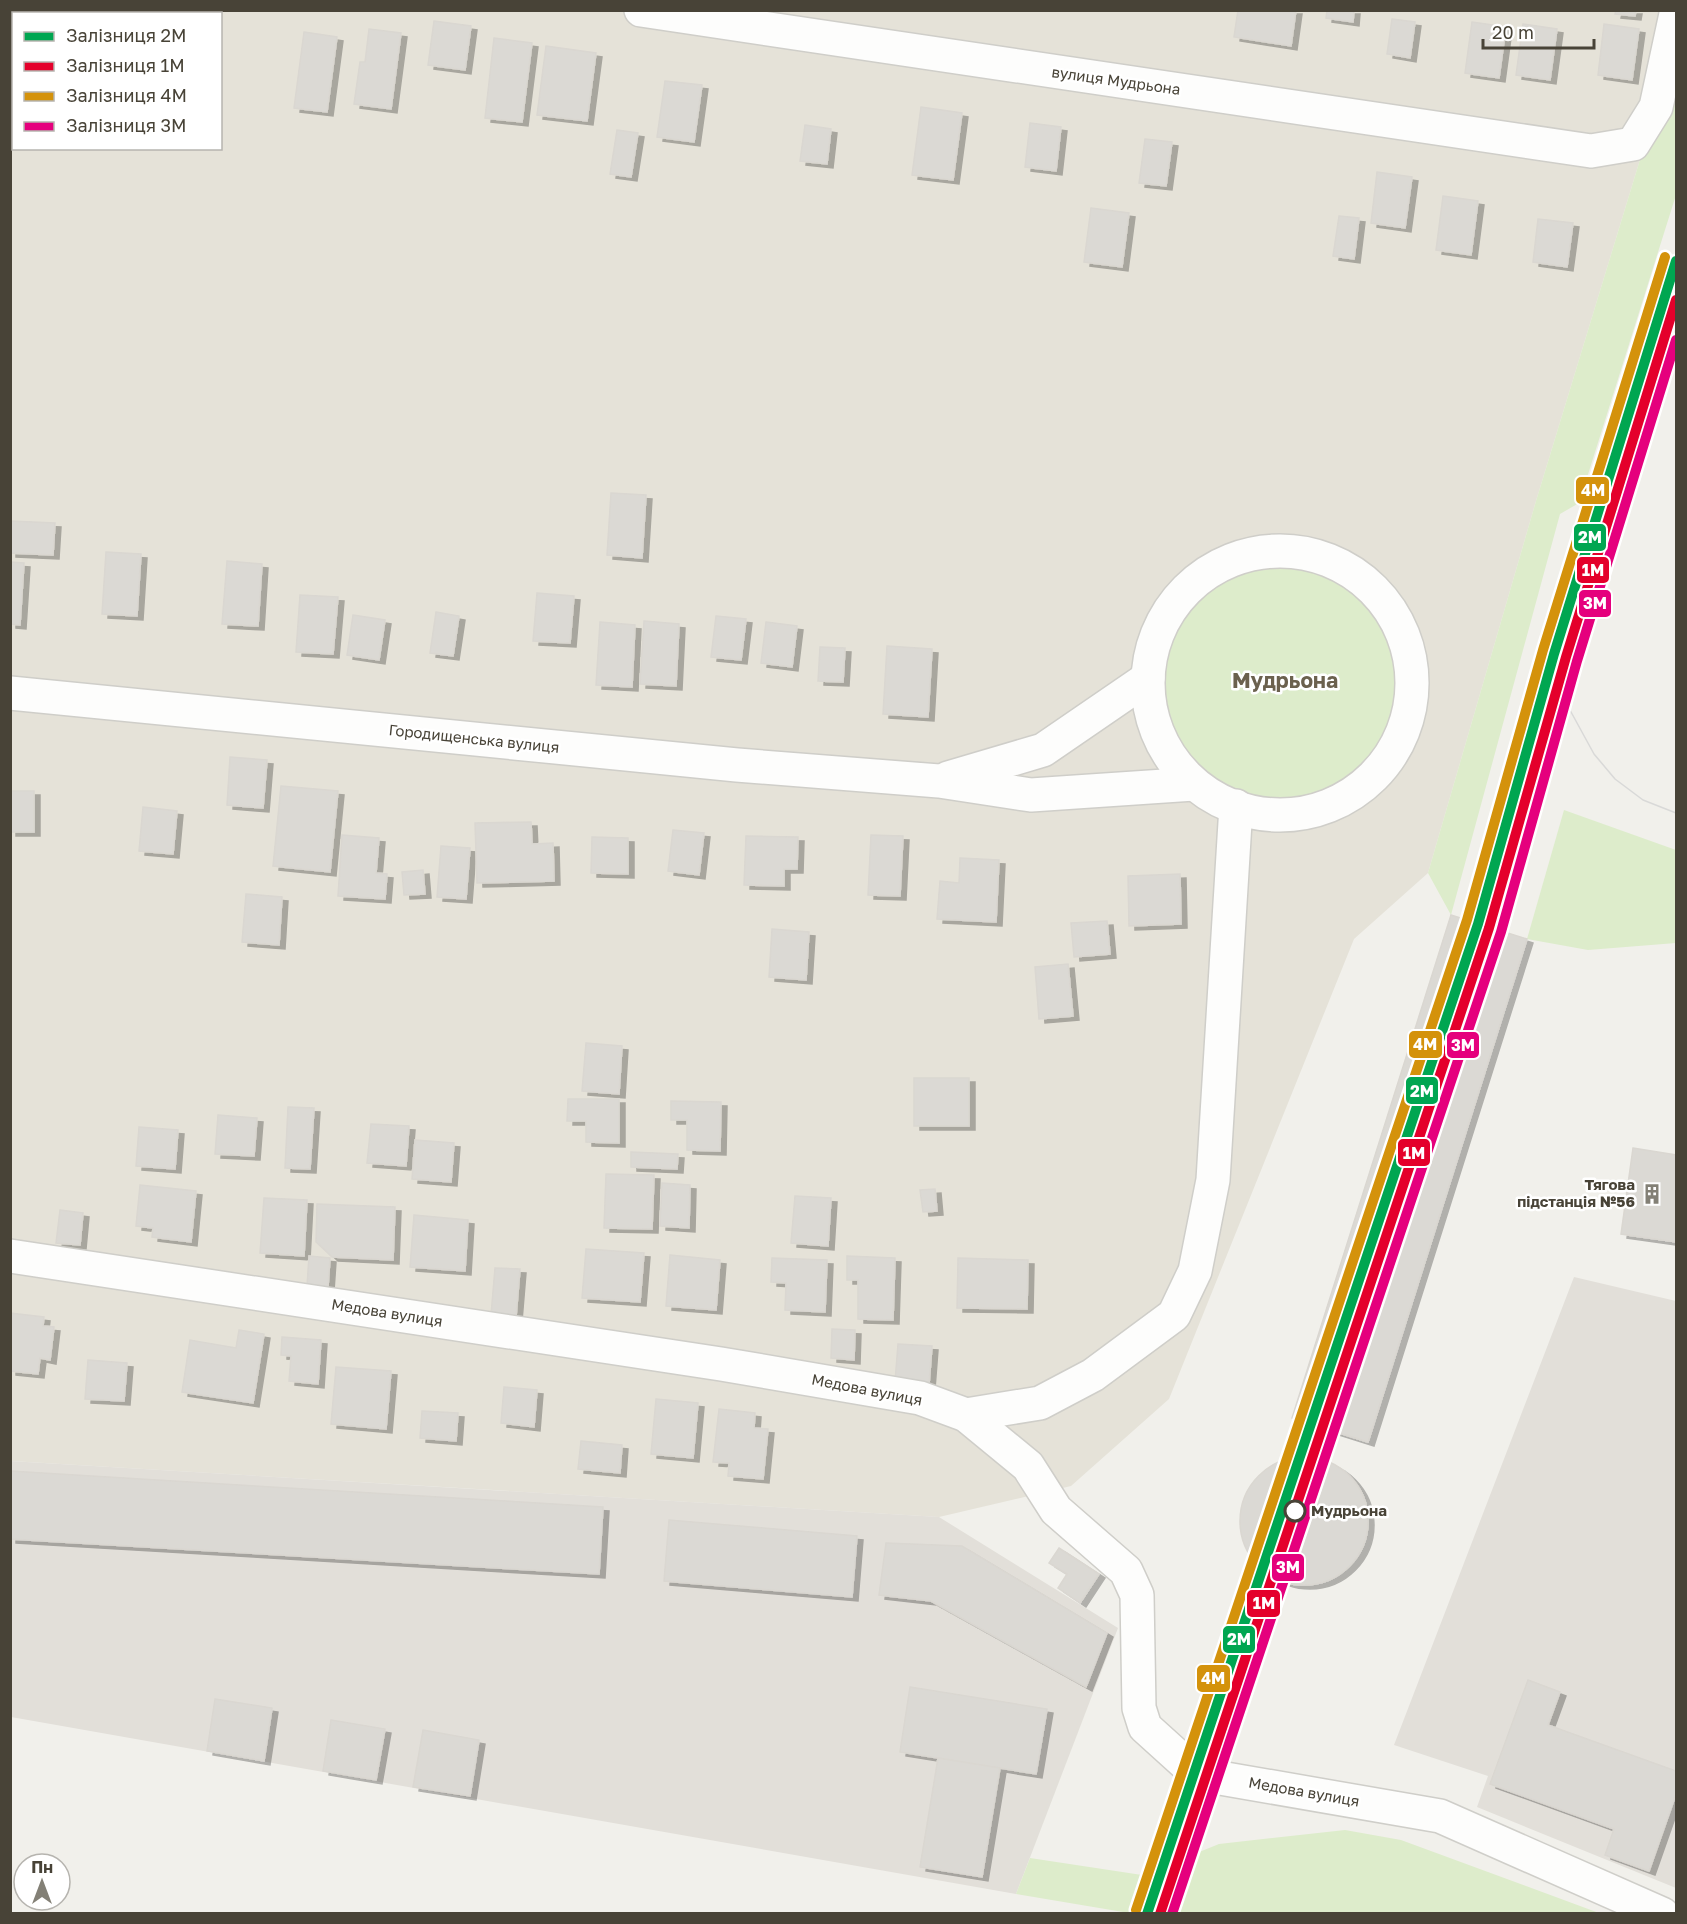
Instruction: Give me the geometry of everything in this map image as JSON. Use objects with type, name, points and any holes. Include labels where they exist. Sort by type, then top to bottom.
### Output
[{"type":"street","name":"вулиця Мудрьона","points":[[641,10],[1591,151],[1632,144],[1656,107],[1677,15]]},
{"type":"street","points":[[1280,551],[1321,558],[1360,578],[1390,609],[1404,635],[1412,680],[1404,730],[1387,760],[1358,789],[1337,802],[1318,808],[1291,814],[1271,814],[1236,806],[1194,784],[1177,765],[1155,725],[1148,678],[1158,632],[1176,601],[1200,578],[1223,564],[1241,557],[1280,551]]},
{"type":"street","name":"Городищенська вулиця","points":[[939,781],[1043,750],[1148,678]]},
{"type":"street","name":"Городищенська вулиця","points":[[10,693],[737,765],[939,781],[1031,795],[1194,784]]},
{"type":"street","points":[[966,1415],[1040,1402],[1093,1375],[1174,1315],[1196,1271],[1213,1180],[1236,806]]},
{"type":"street","name":"Медова вулиця","points":[[10,1256],[721,1364],[920,1398],[966,1415],[1028,1466],[1056,1510],[1126,1571],[1137,1595],[1139,1708],[1145,1727],[1197,1774],[1440,1816],[1662,1914]]},
{"type":"shaded area","points":[[10,11],[1676,11],[1656,107],[1536,501],[1428,873],[1354,939],[1169,1399],[1071,1486],[939,1517],[11,1461]]},
{"type":"shaded area","points":[[1574,1277],[1676,1301],[1676,1888],[1477,1807],[1488,1776],[1394,1745]]},
{"type":"shaded area","points":[[10,1461],[939,1517],[1118,1628],[1016,1894],[11,1717]]},
{"type":"green space","points":[[1676,14],[1676,195],[1579,503],[1560,514],[1451,915],[1428,873],[1536,501],[1656,107]]},
{"type":"green space","points":[[1280,555],[1317,560],[1351,576],[1370,592],[1386,611],[1402,645],[1407,682],[1402,719],[1386,753],[1370,772],[1351,788],[1317,804],[1280,809],[1243,804],[1209,788],[1190,772],[1174,753],[1158,719],[1153,682],[1158,645],[1174,611],[1190,592],[1209,576],[1243,560]]},
{"type":"green space","points":[[1564,810],[1676,850],[1676,943],[1588,950],[1527,939]]},
{"type":"green space","points":[[1345,1830],[1401,1840],[1599,1913],[1135,1914],[1016,1894],[1030,1858],[1142,1875],[1219,1844]]},
{"type":"building","points":[[1238,10],[1296,10],[1291,46],[1234,37]]},
{"type":"building","points":[[1327,10],[1354,10],[1353,22],[1326,18]]},
{"type":"building","points":[[1616,10],[1636,10],[1635,16],[1615,14]]},
{"type":"building","points":[[1392,19],[1415,22],[1410,58],[1387,54]]},
{"type":"building","points":[[434,21],[471,26],[465,70],[428,65]]},
{"type":"building","points":[[1472,22],[1506,27],[1499,78],[1465,73]]},
{"type":"building","points":[[1523,24],[1557,29],[1550,80],[1516,75]]},
{"type":"building","points":[[1604,24],[1639,29],[1632,80],[1598,75]]},
{"type":"building","points":[[369,29],[401,33],[391,109],[354,104],[360,62],[365,62]]},
{"type":"building","points":[[304,32],[337,37],[327,112],[294,108]]},
{"type":"building","points":[[494,38],[532,43],[522,122],[485,118]]},
{"type":"building","points":[[546,46],[596,53],[587,121],[537,115]]},
{"type":"building","points":[[665,81],[702,85],[694,142],[657,137]]},
{"type":"building","points":[[921,107],[962,113],[953,180],[912,175]]},
{"type":"building","points":[[1030,123],[1061,127],[1056,171],[1025,167]]},
{"type":"building","points":[[805,125],[831,129],[827,164],[800,161]]},
{"type":"building","points":[[617,130],[638,133],[631,177],[610,174]]},
{"type":"building","points":[[1145,139],[1172,142],[1166,186],[1139,183]]},
{"type":"building","points":[[1377,172],[1412,177],[1405,228],[1371,223]]},
{"type":"building","points":[[1443,196],[1478,201],[1471,255],[1436,250]]},
{"type":"building","points":[[1091,208],[1129,213],[1122,267],[1084,262]]},
{"type":"building","points":[[1339,216],[1359,218],[1354,259],[1333,256]]},
{"type":"building","points":[[1538,219],[1573,223],[1567,267],[1533,262]]},
{"type":"building","points":[[611,493],[646,495],[642,558],[607,555]]},
{"type":"building","points":[[10,521],[55,523],[53,555],[10,553]]},
{"type":"building","points":[[106,552],[141,554],[137,616],[102,614]]},
{"type":"building","points":[[227,561],[262,564],[258,626],[222,624]]},
{"type":"building","points":[[10,562],[24,563],[20,625],[10,624]]},
{"type":"building","points":[[537,593],[574,596],[570,643],[533,641]]},
{"type":"building","points":[[300,595],[338,597],[333,654],[296,652]]},
{"type":"building","points":[[436,612],[459,616],[453,656],[430,653]]},
{"type":"building","points":[[353,615],[385,620],[379,660],[347,655]]},
{"type":"building","points":[[716,616],[746,619],[741,660],[711,657]]},
{"type":"building","points":[[644,621],[679,624],[676,686],[640,684]]},
{"type":"building","points":[[600,622],[635,625],[632,687],[596,685]]},
{"type":"building","points":[[766,622],[797,626],[792,667],[761,663]]},
{"type":"building","points":[[887,646],[932,649],[928,717],[883,714]]},
{"type":"building","points":[[820,647],[845,648],[843,682],[818,681]]},
{"type":"building","points":[[230,757],[267,760],[263,808],[227,805]]},
{"type":"building","points":[[281,786],[338,791],[330,872],[273,866]]},
{"type":"building","points":[[10,791],[34,791],[34,832],[10,832]]},
{"type":"building","points":[[143,807],[177,811],[173,854],[139,851]]},
{"type":"building","points":[[531,822],[532,844],[553,843],[554,881],[477,883],[475,823]]},
{"type":"building","points":[[673,830],[704,833],[699,875],[668,871]]},
{"type":"building","points":[[342,835],[379,838],[376,873],[387,874],[385,899],[338,896]]},
{"type":"building","points":[[871,835],[903,836],[900,896],[868,895]]},
{"type":"building","points":[[746,836],[798,837],[797,869],[784,869],[784,886],[744,885]]},
{"type":"building","points":[[592,837],[628,838],[628,874],[591,873]]},
{"type":"building","points":[[441,846],[470,848],[466,899],[437,897]]},
{"type":"building","points":[[960,858],[999,860],[996,922],[937,919],[940,881],[959,883]]},
{"type":"building","points":[[423,870],[425,894],[404,895],[402,872]]},
{"type":"building","points":[[1180,874],[1181,924],[1129,926],[1128,876]]},
{"type":"building","points":[[246,894],[282,897],[279,945],[242,942]]},
{"type":"building","points":[[1451,915],[1527,939],[1368,1442],[1292,1418]]},
{"type":"building","points":[[1107,921],[1110,954],[1074,957],[1071,923]]},
{"type":"building","points":[[772,929],[809,932],[806,980],[769,977]]},
{"type":"building","points":[[1068,964],[1073,1016],[1039,1019],[1035,967]]},
{"type":"building","points":[[586,1043],[622,1046],[619,1094],[582,1091]]},
{"type":"building","points":[[914,1078],[969,1078],[969,1126],[914,1126]]},
{"type":"building","points":[[568,1099],[619,1099],[619,1143],[586,1142],[586,1121],[567,1121]]},
{"type":"building","points":[[671,1101],[721,1102],[720,1151],[687,1150],[687,1120],[671,1120]]},
{"type":"building","points":[[288,1107],[314,1108],[310,1169],[285,1168]]},
{"type":"building","points":[[218,1115],[257,1118],[254,1156],[215,1154]]},
{"type":"building","points":[[371,1124],[409,1126],[406,1166],[367,1163]]},
{"type":"building","points":[[139,1127],[178,1130],[175,1169],[136,1166]]},
{"type":"building","points":[[415,1140],[454,1143],[451,1182],[412,1179]]},
{"type":"building","name":"Тягова підстанція №56","points":[[1633,1148],[1676,1155],[1676,1242],[1621,1234]]},
{"type":"building","points":[[631,1152],[678,1154],[677,1169],[631,1167]]},
{"type":"building","points":[[606,1174],[654,1175],[652,1229],[604,1228]]},
{"type":"building","points":[[662,1183],[690,1185],[689,1228],[660,1226]]},
{"type":"building","points":[[140,1185],[196,1191],[191,1242],[152,1237],[153,1228],[136,1226]]},
{"type":"building","points":[[935,1189],[937,1211],[923,1212],[920,1190]]},
{"type":"building","points":[[795,1196],[831,1198],[828,1246],[791,1243]]},
{"type":"building","points":[[264,1198],[307,1200],[304,1256],[260,1253]]},
{"type":"building","points":[[317,1204],[395,1207],[393,1260],[332,1257],[316,1242]]},
{"type":"building","points":[[60,1210],[83,1213],[80,1245],[56,1243]]},
{"type":"building","points":[[414,1215],[468,1220],[465,1271],[410,1267]]},
{"type":"building","points":[[586,1249],[644,1253],[640,1302],[582,1298]]},
{"type":"building","points":[[670,1255],[720,1260],[716,1310],[666,1306]]},
{"type":"building","points":[[309,1256],[330,1258],[328,1287],[307,1286]]},
{"type":"building","points":[[847,1256],[895,1258],[893,1320],[858,1319],[858,1280],[847,1280]]},
{"type":"building","points":[[772,1258],[827,1260],[825,1312],[785,1310],[786,1283],[771,1282]]},
{"type":"building","points":[[958,1258],[1028,1260],[1027,1309],[957,1308]]},
{"type":"building","points":[[495,1268],[520,1269],[516,1317],[491,1315]]},
{"type":"building","points":[[10,1313],[44,1317],[43,1326],[54,1327],[50,1360],[40,1358],[38,1374],[10,1371]]},
{"type":"building","points":[[832,1329],[855,1330],[854,1360],[831,1358]]},
{"type":"building","points":[[239,1330],[264,1334],[253,1403],[182,1392],[190,1340],[236,1348]]},
{"type":"building","points":[[282,1337],[321,1340],[318,1384],[289,1381],[291,1356],[281,1355]]},
{"type":"building","points":[[898,1344],[932,1346],[929,1385],[895,1382]]},
{"type":"building","points":[[88,1360],[127,1363],[124,1401],[85,1399]]},
{"type":"building","points":[[336,1367],[391,1371],[386,1429],[331,1424]]},
{"type":"building","points":[[504,1387],[537,1390],[534,1427],[501,1423]]},
{"type":"building","points":[[656,1399],[698,1403],[693,1458],[651,1454]]},
{"type":"building","points":[[719,1409],[755,1413],[754,1428],[768,1429],[763,1479],[728,1476],[729,1463],[713,1462]]},
{"type":"building","points":[[422,1411],[458,1413],[456,1441],[420,1438]]},
{"type":"building","points":[[581,1441],[622,1445],[620,1473],[578,1469]]},
{"type":"building","points":[[1304,1457],[1328,1462],[1349,1476],[1363,1497],[1368,1521],[1363,1545],[1349,1566],[1328,1580],[1304,1585],[1280,1580],[1259,1566],[1245,1545],[1240,1521],[1245,1497],[1259,1476],[1280,1462]]},
{"type":"building","points":[[10,1471],[603,1507],[599,1574],[10,1539]]},
{"type":"building","points":[[669,1520],[857,1536],[852,1597],[664,1581]]},
{"type":"building","points":[[886,1543],[962,1546],[1107,1633],[1086,1687],[931,1601],[879,1595]]},
{"type":"building","points":[[1059,1548],[1099,1574],[1080,1603],[1058,1588],[1067,1574],[1049,1563]]},
{"type":"building","points":[[1528,1680],[1560,1692],[1548,1725],[1676,1771],[1676,1794],[1649,1871],[1605,1855],[1614,1829],[1490,1784]]},
{"type":"building","points":[[910,1687],[1047,1709],[1036,1774],[900,1752]]},
{"type":"building","points":[[215,1699],[272,1708],[264,1761],[207,1751]]},
{"type":"building","points":[[331,1720],[385,1729],[376,1780],[323,1771]]},
{"type":"building","points":[[423,1730],[479,1740],[470,1796],[413,1787]]},
{"type":"building","points":[[938,1758],[1000,1768],[982,1877],[920,1867]]},
{"type":"tram line","points":[[1554,654],[1565,701],[1594,754],[1615,779],[1643,800],[1676,813]]},
{"type":"rail line","name":"4М","points":[[1136,1910],[1467,920],[1543,650],[1665,257]]},
{"type":"rail line","name":"2М","points":[[1147,1914],[1478,924],[1554,654],[1676,261]]},
{"type":"rail line","name":"1М","points":[[1160,1914],[1489,928],[1566,657],[1676,300]]},
{"type":"rail line","name":"3М","points":[[1172,1914],[1501,932],[1577,661],[1676,340]]},
{"type":"place","name":"Тягова підстанція №56","points":[[1652,1194]]},
{"type":"place","name":"Мудрьона","points":[[1295,1511]]},
{"type":"district","name":"Мудрьона","points":[[1285,681]]}]
